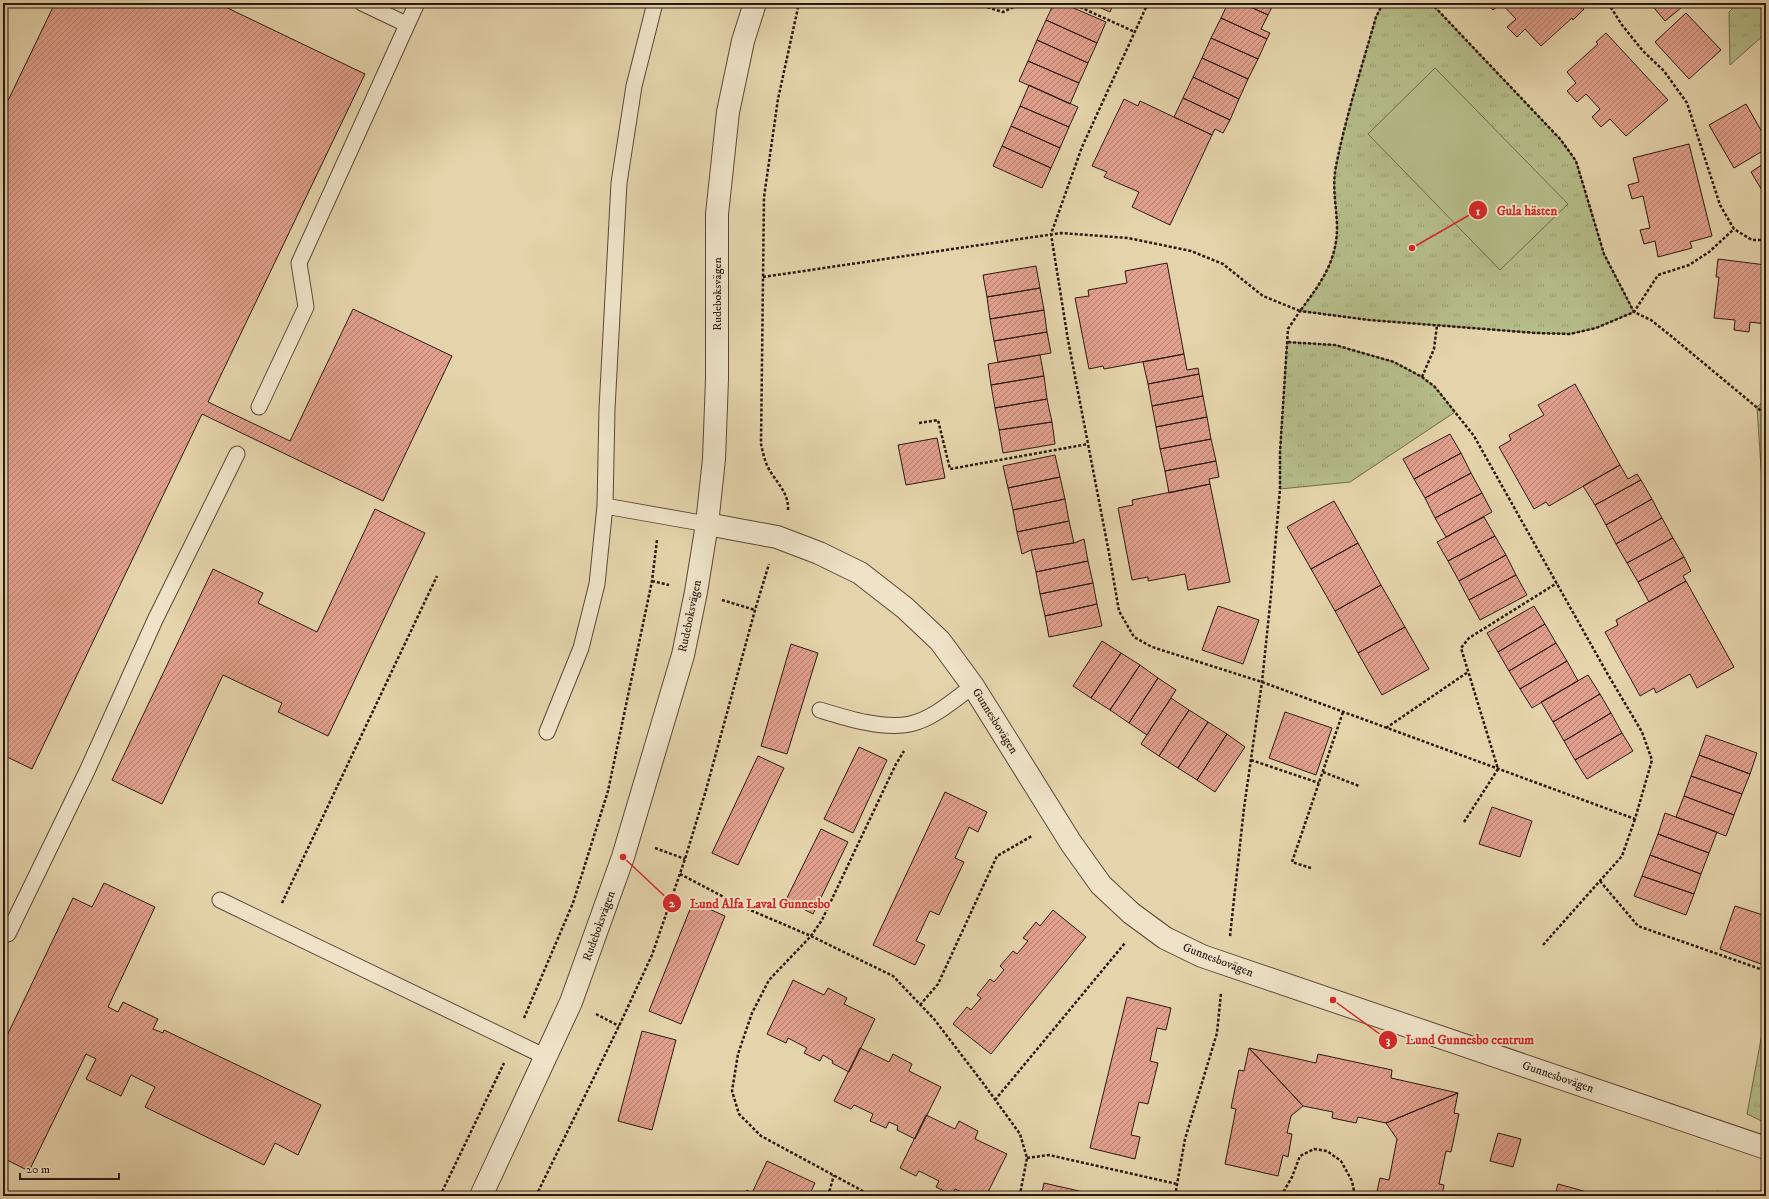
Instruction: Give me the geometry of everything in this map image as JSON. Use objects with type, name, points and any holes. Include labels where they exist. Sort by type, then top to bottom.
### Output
[{"type":"street","name":"Rudeboksvägen","points":[[481,1196],[571,1002],[623,857],[683,655],[696,592],[707,524],[714,459],[717,379],[717,214],[728,112],[743,41],[755,3]]},
{"type":"street","name":"Gunnesbovägen","points":[[707,524],[777,537],[819,553],[860,573],[904,608],[940,641],[973,686],[1071,843],[1101,885],[1131,914],[1165,938],[1202,956],[1224,964],[1766,1148]]},
{"type":"lane","points":[[362,3],[406,24]]},
{"type":"lane","points":[[259,407],[306,307],[299,263],[406,24],[417,3]]},
{"type":"lane","points":[[547,732],[581,648],[597,584],[605,506],[607,409],[619,183],[634,86],[655,3]]},
{"type":"lane","points":[[3,931],[8,934],[15,920],[87,771],[155,620],[237,454]]},
{"type":"lane","points":[[605,506],[707,524]]},
{"type":"lane","points":[[820,710],[884,725],[910,724],[933,714],[973,686]]},
{"type":"lane","points":[[220,900],[546,1057]]},
{"type":"path","points":[[973,3],[1003,12],[1022,3]]},
{"type":"path","points":[[1070,3],[1135,32]]},
{"type":"path","points":[[1148,3],[1082,147],[1051,234],[1068,340],[1119,611],[1134,637],[1152,647],[1262,682],[1635,819]]},
{"type":"path","points":[[1175,1196],[1185,1139],[1217,1033],[1224,964],[1228,946],[1262,682],[1280,489],[1280,452],[1288,328],[1318,287],[1332,260],[1336,242],[1337,224],[1333,193],[1336,168],[1345,124],[1376,17],[1382,3]]},
{"type":"path","points":[[1432,3],[1561,140],[1576,161],[1604,254],[1634,312],[1651,320],[1766,415]]},
{"type":"path","points":[[1608,3],[1622,25],[1643,51],[1664,71],[1686,103],[1720,205],[1734,229],[1752,240],[1766,240]]},
{"type":"path","points":[[763,277],[1061,233],[1128,238],[1191,251],[1223,264],[1262,296],[1300,311],[1369,320],[1536,333],[1570,334],[1596,328],[1634,312],[1658,275],[1688,265],[1709,252],[1734,229]]},
{"type":"path","points":[[1422,377],[1434,350],[1437,325]]},
{"type":"path","points":[[1287,342],[1335,345],[1394,362],[1422,377],[1435,387],[1474,436],[1607,673],[1642,732],[1652,760],[1635,819],[1622,856],[1543,945]]},
{"type":"path","points":[[920,423],[938,420],[950,469],[1088,444]]},
{"type":"path","points":[[440,1196],[514,1042],[573,903],[608,790],[637,661],[652,581],[660,516]]},
{"type":"path","points":[[272,925],[437,576]]},
{"type":"path","points":[[1464,822],[1498,769],[1461,648],[1469,638],[1557,583]]},
{"type":"path","points":[[1386,728],[1468,672]]},
{"type":"path","points":[[1311,868],[1292,862],[1343,712]]},
{"type":"path","points":[[872,1196],[761,1136],[739,1114],[732,1091],[738,1054],[752,1013],[769,980],[811,936],[822,920],[896,764],[906,748]]},
{"type":"path","points":[[1251,760],[1319,783]]},
{"type":"path","points":[[1323,772],[1359,786]]},
{"type":"path","points":[[920,1005],[938,984],[997,856],[1035,834]]},
{"type":"path","points":[[652,847],[685,859]]},
{"type":"path","points":[[680,874],[743,907],[811,936],[893,976],[934,1019],[1020,1134],[1026,1158],[1019,1196]]},
{"type":"path","points":[[1600,881],[1638,926],[1766,971]]},
{"type":"path","points":[[995,1100],[1129,937]]},
{"type":"path","points":[[1280,1196],[1292,1177],[1300,1156],[1314,1149],[1327,1151],[1341,1161],[1352,1181],[1355,1196]]},
{"type":"path","points":[[1026,1158],[1049,1155],[1177,1184]]},
{"type":"path","points":[[828,1196],[834,1175]]},
{"type":"green space","points":[[1383,3],[1431,3],[1561,140],[1576,161],[1604,254],[1634,312],[1596,328],[1570,334],[1536,333],[1369,320],[1300,311],[1321,281],[1335,249],[1337,237],[1334,188],[1336,166],[1344,129],[1360,72],[1376,17]]},
{"type":"green space","points":[[1738,3],[1766,3],[1766,33],[1730,65],[1729,12]]},
{"type":"green space","points":[[1435,68],[1568,204],[1500,270],[1368,134]]},
{"type":"green space","points":[[1287,342],[1335,345],[1394,362],[1422,377],[1435,387],[1455,412],[1350,482],[1280,489],[1280,452]]},
{"type":"green space","points":[[1766,399],[1766,543],[1757,407]]},
{"type":"green space","points":[[1766,1012],[1766,1123],[1747,1114]]},
{"type":"building","points":[[55,3],[217,3],[365,74],[208,402],[290,441],[353,309],[452,356],[383,501],[202,414],[32,769],[3,755],[3,111]]},
{"type":"building","points":[[1054,3],[1062,3],[1106,22],[1097,43],[1046,20]]},
{"type":"building","points":[[1090,3],[1114,3],[1110,12]]},
{"type":"building","points":[[1228,3],[1242,3],[1268,15],[1261,29],[1270,33],[1267,39],[1221,18]]},
{"type":"building","points":[[1242,3],[1274,3],[1268,15]]},
{"type":"building","points":[[1487,3],[1501,3],[1493,10]]},
{"type":"building","points":[[1501,3],[1579,3],[1584,9],[1541,46],[1525,29],[1517,37],[1507,27],[1516,19]]},
{"type":"building","points":[[1650,3],[1687,3],[1665,21]]},
{"type":"building","points":[[1686,13],[1721,50],[1689,79],[1655,42]]},
{"type":"building","points":[[1221,18],[1267,39],[1258,59],[1211,38]]},
{"type":"building","points":[[1046,20],[1097,43],[1088,63],[1037,40]]},
{"type":"building","points":[[1606,33],[1668,100],[1626,136],[1610,119],[1601,127],[1592,117],[1600,109],[1586,94],[1577,102],[1567,91],[1576,83],[1567,72],[1598,44],[1596,42]]},
{"type":"building","points":[[1211,38],[1258,59],[1248,79],[1202,58]]},
{"type":"building","points":[[1037,40],[1088,63],[1079,83],[1028,61]]},
{"type":"building","points":[[1202,58],[1248,79],[1239,99],[1193,77]]},
{"type":"building","points":[[1028,61],[1079,83],[1070,104],[1019,81]]},
{"type":"building","points":[[1193,77],[1239,99],[1230,120],[1183,98]]},
{"type":"building","points":[[1029,85],[1078,107],[1069,127],[1020,106]]},
{"type":"building","points":[[1183,98],[1230,120],[1223,133],[1215,129],[1212,135],[1174,117]]},
{"type":"building","points":[[1124,99],[1138,106],[1140,101],[1212,135],[1170,225],[1132,207],[1139,192],[1104,177],[1107,172],[1092,166]]},
{"type":"building","points":[[1746,104],[1766,139],[1766,149],[1734,168],[1709,125]]},
{"type":"building","points":[[1020,106],[1069,127],[1060,148],[1011,126]]},
{"type":"building","points":[[1011,126],[1060,148],[1051,168],[1002,146]]},
{"type":"building","points":[[1689,144],[1712,236],[1690,242],[1692,248],[1658,257],[1655,241],[1644,244],[1640,230],[1650,228],[1643,196],[1632,199],[1628,185],[1639,182],[1633,158]]},
{"type":"building","points":[[1002,146],[1051,168],[1042,188],[993,166]]},
{"type":"building","points":[[1766,162],[1766,197],[1751,172]]},
{"type":"building","points":[[1718,259],[1766,265],[1766,324],[1750,322],[1749,332],[1734,330],[1735,320],[1714,318],[1719,277],[1716,277]]},
{"type":"building","points":[[1167,263],[1184,354],[1104,369],[1103,366],[1089,369],[1075,298],[1089,296],[1088,290],[1127,283],[1125,271]]},
{"type":"building","points":[[1036,266],[1040,288],[987,297],[983,275]]},
{"type":"building","points":[[1040,288],[1044,310],[990,319],[987,297]]},
{"type":"building","points":[[1044,310],[1047,332],[994,341],[990,319]]},
{"type":"building","points":[[1047,332],[1051,353],[998,362],[994,341]]},
{"type":"building","points":[[1184,354],[1187,370],[1198,368],[1199,374],[1148,384],[1143,362]]},
{"type":"building","points":[[1040,355],[1044,376],[991,385],[988,364]]},
{"type":"building","points":[[1199,374],[1203,396],[1152,406],[1148,384]]},
{"type":"building","points":[[1044,376],[1047,399],[995,408],[991,385]]},
{"type":"building","points":[[1575,384],[1620,465],[1549,506],[1546,502],[1534,509],[1499,447],[1511,440],[1509,435],[1544,415],[1538,405]]},
{"type":"building","points":[[1203,396],[1207,417],[1156,427],[1152,406]]},
{"type":"building","points":[[1047,399],[1052,422],[999,430],[995,408]]},
{"type":"building","points":[[1207,417],[1211,439],[1160,449],[1156,427]]},
{"type":"building","points":[[1052,422],[1055,444],[1003,453],[999,430]]},
{"type":"building","points":[[1450,434],[1461,453],[1414,479],[1403,459]]},
{"type":"building","points":[[937,438],[945,478],[906,485],[898,445]]},
{"type":"building","points":[[1211,439],[1216,461],[1165,471],[1160,449]]},
{"type":"building","points":[[1461,453],[1471,473],[1425,498],[1414,479]]},
{"type":"building","points":[[1055,455],[1060,477],[1008,488],[1003,466]]},
{"type":"building","points":[[1216,461],[1219,477],[1209,479],[1210,484],[1169,493],[1165,471]]},
{"type":"building","points":[[1620,465],[1628,479],[1637,474],[1641,480],[1595,505],[1583,486]]},
{"type":"building","points":[[1471,473],[1482,493],[1435,518],[1425,498]]},
{"type":"building","points":[[1060,477],[1065,499],[1013,510],[1008,488]]},
{"type":"building","points":[[1641,480],[1652,499],[1606,525],[1595,505]]},
{"type":"building","points":[[1210,484],[1230,582],[1188,590],[1185,574],[1148,581],[1148,577],[1132,580],[1118,508],[1133,505],[1132,500]]},
{"type":"building","points":[[1482,493],[1492,512],[1446,537],[1435,518]]},
{"type":"building","points":[[1065,499],[1069,521],[1017,532],[1013,510]]},
{"type":"building","points":[[1652,499],[1662,518],[1616,544],[1606,525]]},
{"type":"building","points":[[1334,501],[1358,543],[1311,569],[1287,527]]},
{"type":"building","points":[[375,509],[425,533],[328,736],[278,712],[282,703],[223,675],[162,804],[112,780],[213,569],[263,593],[258,603],[317,632]]},
{"type":"building","points":[[1484,517],[1495,536],[1448,561],[1437,542]]},
{"type":"building","points":[[1662,518],[1673,538],[1627,563],[1616,544]]},
{"type":"building","points":[[1069,521],[1074,543],[1031,550],[1022,554],[1017,532]]},
{"type":"building","points":[[1495,536],[1506,555],[1459,581],[1448,561]]},
{"type":"building","points":[[1673,538],[1684,557],[1638,582],[1627,563]]},
{"type":"building","points":[[1084,539],[1088,561],[1036,572],[1031,550],[1074,543]]},
{"type":"building","points":[[1358,543],[1381,585],[1335,611],[1311,569]]},
{"type":"building","points":[[1506,555],[1516,575],[1469,600],[1459,581]]},
{"type":"building","points":[[1684,557],[1691,571],[1683,576],[1686,581],[1649,602],[1638,582]]},
{"type":"building","points":[[1088,561],[1093,583],[1040,594],[1036,572]]},
{"type":"building","points":[[1516,575],[1527,595],[1480,620],[1469,600]]},
{"type":"building","points":[[1686,581],[1734,667],[1697,688],[1690,674],[1656,693],[1654,688],[1640,696],[1605,632],[1618,625],[1616,620]]},
{"type":"building","points":[[1093,583],[1097,604],[1045,616],[1040,594]]},
{"type":"building","points":[[1381,585],[1405,627],[1358,653],[1335,611]]},
{"type":"building","points":[[1097,604],[1102,626],[1049,637],[1045,616]]},
{"type":"building","points":[[1218,606],[1259,620],[1243,664],[1202,650]]},
{"type":"building","points":[[1534,606],[1545,624],[1498,652],[1487,633]]},
{"type":"building","points":[[1545,624],[1556,643],[1509,671],[1498,652]]},
{"type":"building","points":[[1405,627],[1429,669],[1382,695],[1358,653]]},
{"type":"building","points":[[1102,641],[1121,653],[1091,698],[1073,686]]},
{"type":"building","points":[[1556,643],[1567,661],[1520,689],[1509,671]]},
{"type":"building","points":[[791,644],[818,653],[787,754],[761,746]]},
{"type":"building","points":[[1121,653],[1140,665],[1110,710],[1091,698]]},
{"type":"building","points":[[1567,661],[1578,681],[1532,708],[1520,689]]},
{"type":"building","points":[[1140,665],[1158,678],[1129,723],[1110,710]]},
{"type":"building","points":[[1588,675],[1600,694],[1553,722],[1541,702]]},
{"type":"building","points":[[1158,678],[1176,690],[1147,735],[1129,723]]},
{"type":"building","points":[[1600,694],[1611,713],[1564,741],[1553,722]]},
{"type":"building","points":[[1171,698],[1189,710],[1159,756],[1141,744]]},
{"type":"building","points":[[1189,710],[1208,722],[1178,768],[1159,756]]},
{"type":"building","points":[[1285,712],[1332,728],[1316,775],[1269,758]]},
{"type":"building","points":[[1611,713],[1622,733],[1575,760],[1564,741]]},
{"type":"building","points":[[1208,722],[1227,734],[1197,780],[1178,768]]},
{"type":"building","points":[[1622,733],[1633,751],[1587,779],[1575,760]]},
{"type":"building","points":[[1227,734],[1245,747],[1215,792],[1197,780]]},
{"type":"building","points":[[1706,735],[1757,753],[1750,774],[1699,755]]},
{"type":"building","points":[[859,747],[887,760],[853,833],[824,819]]},
{"type":"building","points":[[1699,755],[1750,774],[1742,794],[1691,776]]},
{"type":"building","points":[[758,756],[784,768],[738,865],[712,853]]},
{"type":"building","points":[[1691,776],[1742,794],[1734,815],[1684,796]]},
{"type":"building","points":[[945,792],[987,812],[978,832],[969,827],[955,858],[964,862],[939,915],[930,911],[916,941],[925,945],[915,965],[873,945]]},
{"type":"building","points":[[1684,796],[1734,815],[1726,836],[1676,817]]},
{"type":"building","points":[[1492,807],[1532,821],[1520,857],[1479,844]]},
{"type":"building","points":[[1665,813],[1717,832],[1709,853],[1658,834]]},
{"type":"building","points":[[821,829],[848,842],[813,914],[786,900]]},
{"type":"building","points":[[1658,834],[1709,853],[1701,874],[1650,855]]},
{"type":"building","points":[[1650,855],[1701,874],[1694,894],[1642,876]]},
{"type":"building","points":[[1642,876],[1694,894],[1686,915],[1634,896]]},
{"type":"building","points":[[104,883],[155,907],[108,1007],[118,1012],[123,1002],[158,1019],[153,1029],[163,1033],[164,1030],[321,1105],[298,1155],[275,1143],[264,1165],[145,1107],[155,1087],[131,1075],[121,1096],[86,1079],[96,1059],[86,1054],[29,1171],[3,1158],[3,1044],[73,898],[92,907]]},
{"type":"building","points":[[693,902],[725,916],[681,1024],[649,1011]]},
{"type":"building","points":[[1735,906],[1766,916],[1766,948],[1761,964],[1720,949]]},
{"type":"building","points":[[1053,910],[1086,937],[991,1054],[953,1024],[967,1007],[971,1010],[981,998],[977,995],[990,979],[994,982],[1004,970],[1000,966],[1013,951],[1017,954],[1028,941],[1023,938],[1036,922],[1040,926]]},
{"type":"building","points":[[793,980],[824,995],[828,988],[847,998],[844,1004],[875,1019],[849,1072],[832,1063],[833,1061],[823,1055],[820,1061],[804,1053],[807,1048],[788,1038],[786,1043],[767,1034]]},
{"type":"building","points":[[1127,997],[1171,1008],[1166,1030],[1157,1028],[1150,1061],[1158,1063],[1148,1104],[1139,1102],[1131,1135],[1140,1137],[1135,1159],[1090,1148]]},
{"type":"building","points":[[642,1031],[676,1040],[652,1130],[618,1121]]},
{"type":"building","points":[[860,1048],[889,1062],[893,1054],[912,1064],[909,1071],[941,1087],[915,1139],[897,1130],[898,1126],[889,1122],[886,1128],[870,1121],[873,1114],[854,1105],[851,1109],[834,1101]]},
{"type":"building","points":[[1249,1048],[1316,1063],[1318,1054],[1392,1070],[1391,1078],[1458,1093],[1386,1123],[1358,1117],[1356,1123],[1332,1118],[1333,1112],[1303,1106]]},
{"type":"building","points":[[1249,1048],[1303,1106],[1291,1116],[1287,1133],[1292,1134],[1288,1157],[1283,1155],[1278,1176],[1225,1164],[1236,1109],[1231,1108],[1239,1070],[1244,1071]]},
{"type":"building","points":[[1458,1093],[1454,1113],[1459,1114],[1451,1152],[1446,1151],[1439,1184],[1444,1185],[1442,1196],[1376,1196],[1380,1178],[1389,1180],[1397,1139],[1386,1123]]},
{"type":"building","points":[[926,1115],[955,1129],[959,1121],[978,1131],[975,1139],[1007,1154],[986,1196],[965,1196],[966,1194],[955,1189],[952,1195],[936,1187],[939,1181],[919,1171],[916,1176],[900,1168]]},
{"type":"building","points":[[1498,1133],[1521,1139],[1513,1167],[1490,1161]]},
{"type":"building","points":[[767,1161],[815,1183],[809,1196],[744,1196],[747,1190],[752,1193]]},
{"type":"building","points":[[1044,1183],[1101,1196],[1041,1196]]},
{"type":"building","points":[[1558,1184],[1587,1192],[1586,1196],[1555,1196]]},
{"type":"building","points":[[1717,1191],[1736,1196],[1716,1196]]},
{"type":"place","name":"Gula hästen","points":[[1412,248]]},
{"type":"place","name":"Lund Alfa Laval Gunnesbo","points":[[623,857]]},
{"type":"place","name":"Lund Gunnesbo centrum","points":[[1333,1000]]}]
